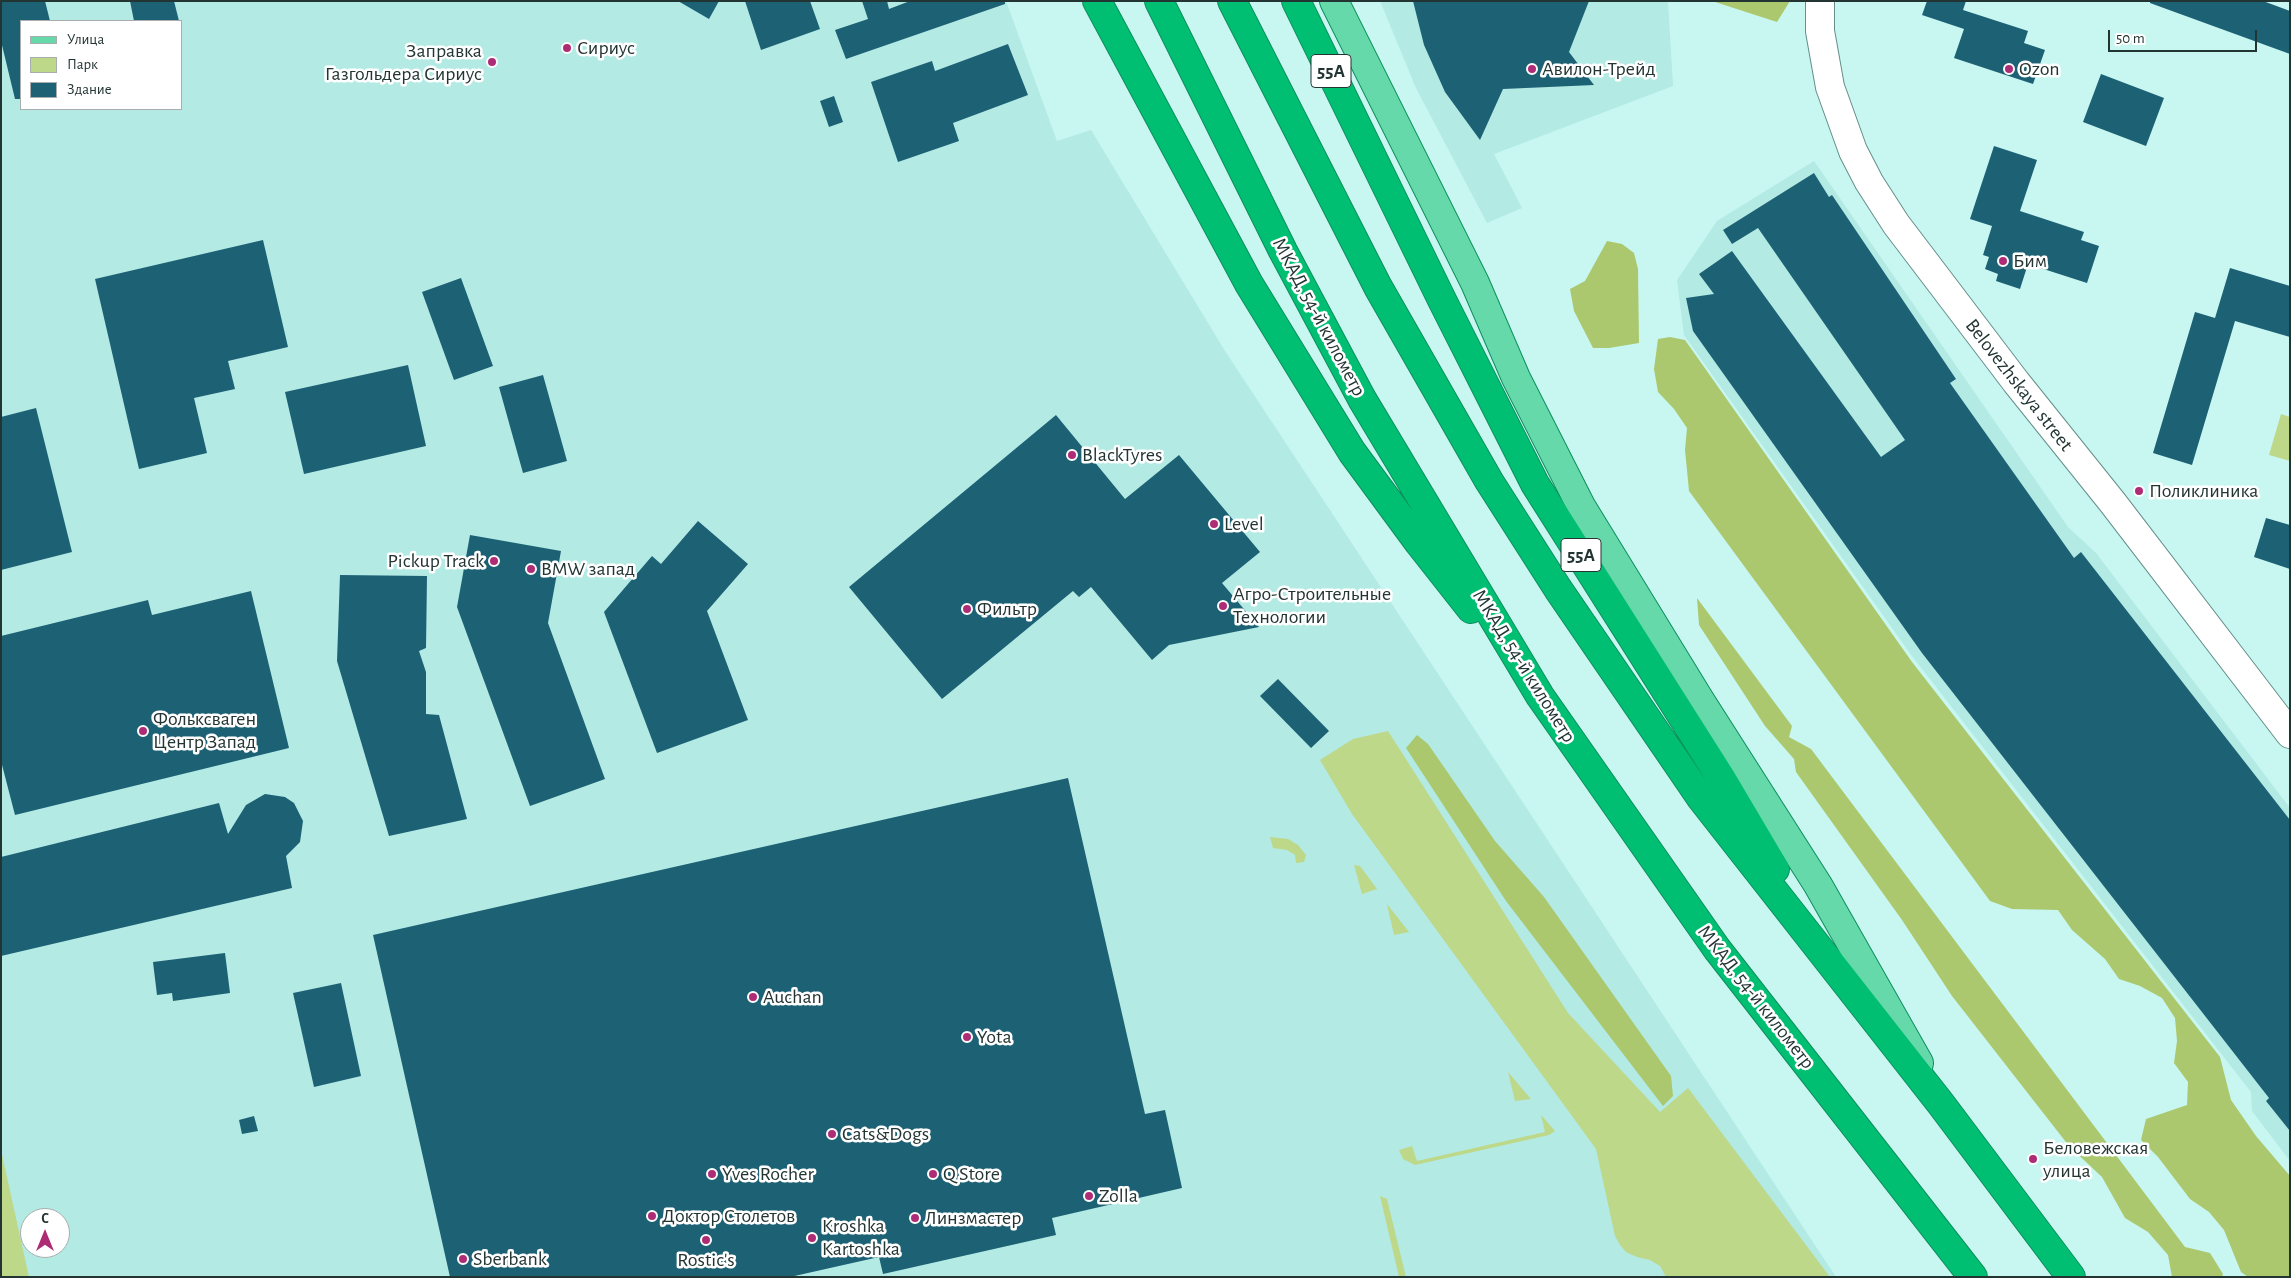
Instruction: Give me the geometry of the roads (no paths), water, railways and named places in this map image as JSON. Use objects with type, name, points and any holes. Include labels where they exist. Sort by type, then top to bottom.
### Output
[{"type":"highway","name":"МКАД, 54-й километр","points":[[1159,1],[1283,251],[1358,390],[1540,696],[1717,949],[1973,1277]]},
{"type":"highway","points":[[1232,1],[1378,287],[1489,481],[1558,589],[1701,798],[1941,1104],[2071,1277]]},
{"type":"highway","name":"55А","points":[[1296,1],[1442,300],[1535,484],[1724,780],[1824,955]]},
{"type":"highway","points":[[1102,8],[1249,284],[1352,452],[1419,543],[1540,696]]},
{"type":"main road","points":[[1334,1],[1475,283],[1516,378],[1581,506],[1700,700],[1818,885],[1941,1104]]},
{"type":"street","name":"Belovezhskaya street","points":[[1820,1],[1820,31],[1830,87],[1853,151],[1869,182],[1896,224],[2016,382],[2113,503],[2290,734]]},
{"type":"place","name":"Сириус","points":[[567,48]]},
{"type":"place","name":"Заправка Газгольдера Сириус","points":[[492,62]]},
{"type":"place","name":"Авилон-Трейд","points":[[1532,69]]},
{"type":"place","name":"Ozon","points":[[2009,69]]},
{"type":"place","name":"Бим","points":[[2003,261]]},
{"type":"place","name":"BlackTyres","points":[[1072,455]]},
{"type":"place","name":"Поликлиника","points":[[2139,491]]},
{"type":"place","name":"Level","points":[[1214,524]]},
{"type":"place","name":"Pickup Track","points":[[494,561]]},
{"type":"place","name":"BMW запад","points":[[531,569]]},
{"type":"place","name":"Агро-Строительные Технологии","points":[[1223,606]]},
{"type":"place","name":"Фильтр","points":[[967,609]]},
{"type":"place","name":"Фольксваген Центр Запад","points":[[143,731]]},
{"type":"place","name":"Auchan","points":[[753,997]]},
{"type":"place","name":"Yota","points":[[967,1037]]},
{"type":"place","name":"Cats&Dogs","points":[[832,1134]]},
{"type":"place","name":"Беловежская улица","points":[[2033,1159]]},
{"type":"place","name":"Yves Rocher","points":[[712,1174]]},
{"type":"place","name":"Q Store","points":[[933,1174]]},
{"type":"place","name":"Zolla","points":[[1089,1196]]},
{"type":"place","name":"Доктор Столетов","points":[[652,1216]]},
{"type":"place","name":"Линзмастер","points":[[915,1218]]},
{"type":"place","name":"Kroshka Kartoshka","points":[[812,1238]]},
{"type":"place","name":"Rostic's","points":[[706,1240]]},
{"type":"place","name":"Sberbank","points":[[463,1259]]}]
